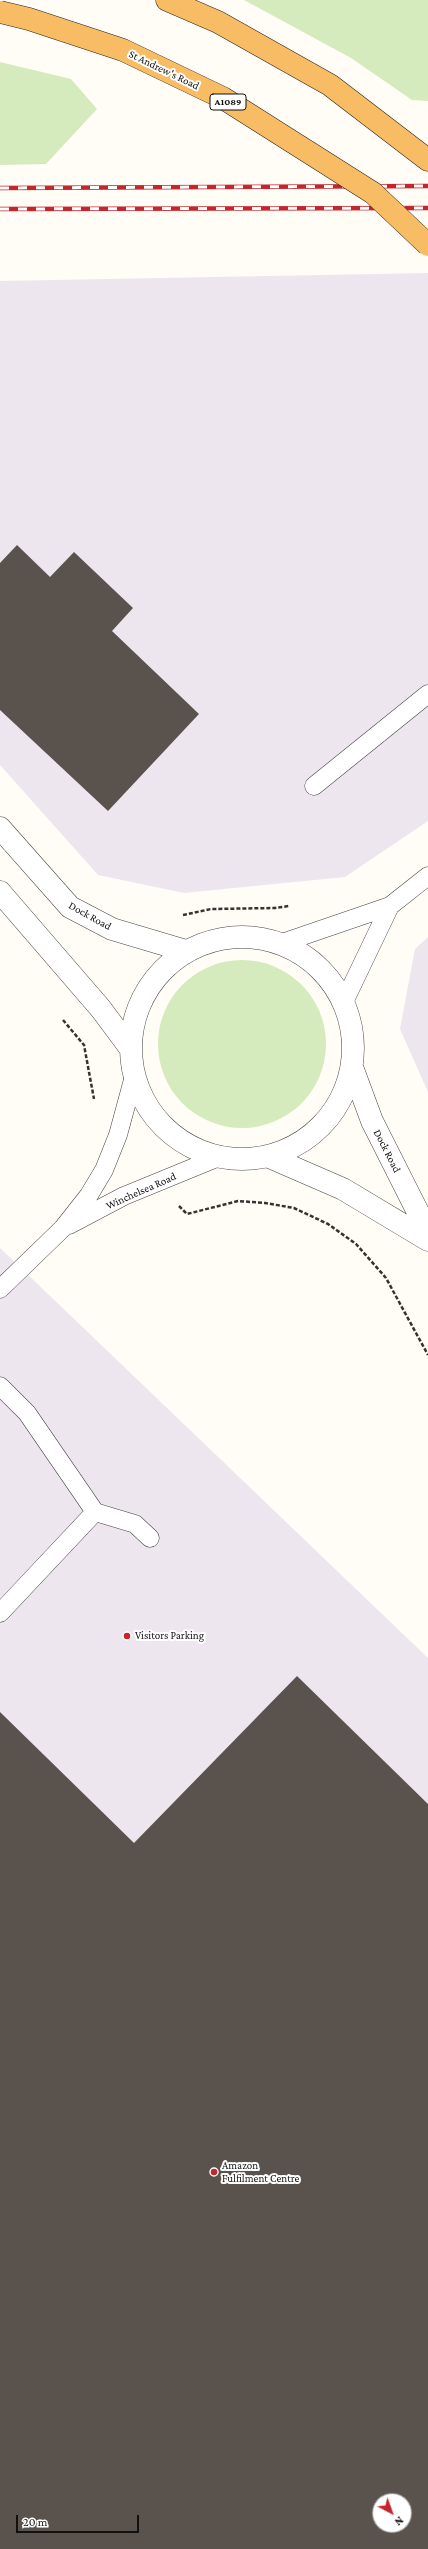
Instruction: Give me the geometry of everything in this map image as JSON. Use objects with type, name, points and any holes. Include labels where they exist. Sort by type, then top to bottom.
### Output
[{"type":"highway","points":[[167,0],[218,22],[330,85],[428,160]]},
{"type":"highway","name":"St Andrew's Road","points":[[0,12],[29,19],[123,50],[223,98],[373,193],[428,245]]},
{"type":"street","name":"Dock Road","points":[[0,828],[70,907],[112,929],[186,951]]},
{"type":"street","name":"Dock Road","points":[[0,892],[101,1009],[130,1048]]},
{"type":"street","name":"Dock Road","points":[[233,936],[258,937],[282,943],[307,957],[329,977],[344,1002],[353,1033],[352,1066],[342,1097],[323,1124],[298,1144],[267,1156],[243,1159],[219,1157],[196,1149],[174,1136],[156,1120],[143,1100],[134,1076],[130,1048],[137,1010],[157,976],[186,951],[209,941],[233,936]]},
{"type":"street","name":"Dock Road","points":[[352,1066],[372,1121],[428,1232]]},
{"type":"street","points":[[267,1156],[343,1189],[428,1240]]},
{"type":"lane","points":[[314,786],[428,694]]},
{"type":"lane","points":[[282,943],[390,906],[428,876]]},
{"type":"lane","points":[[344,1002],[390,906]]},
{"type":"lane","name":"Winchelsea Road","points":[[0,1289],[63,1228],[89,1195],[104,1170],[118,1135],[134,1076]]},
{"type":"lane","name":"Winchelsea Road","points":[[63,1228],[124,1196],[219,1157]]},
{"type":"lane","points":[[0,1386],[27,1413],[95,1512],[135,1524],[150,1538]]},
{"type":"lane","points":[[0,1613],[95,1512]]},
{"type":"path","points":[[181,915],[211,910],[275,908],[296,904]]},
{"type":"path","points":[[60,1016],[84,1045],[92,1080],[94,1101]]},
{"type":"path","points":[[177,1203],[187,1214],[238,1201],[266,1203],[294,1208],[328,1224],[356,1244],[386,1278],[428,1355]]},
{"type":"shaded area","points":[[428,273],[428,821],[345,877],[184,893],[98,875],[0,765],[0,281]]},
{"type":"shaded area","points":[[428,937],[428,1092],[400,1029],[415,949]]},
{"type":"shaded area","name":"Amazon Fulfilment Centre","points":[[0,1248],[428,1658],[428,2549],[0,2549]]},
{"type":"green space","points":[[244,0],[428,0],[428,101],[412,100],[351,58]]},
{"type":"green space","points":[[0,62],[71,79],[97,109],[46,164],[0,165]]},
{"type":"green space","points":[[242,960],[266,964],[282,970],[295,979],[307,991],[316,1004],[322,1020],[326,1044],[322,1068],[316,1084],[307,1097],[295,1109],[282,1118],[266,1124],[242,1128],[218,1124],[202,1118],[189,1109],[177,1097],[168,1084],[162,1068],[158,1044],[162,1020],[168,1004],[177,991],[189,979],[202,970],[218,964]]},
{"type":"building","points":[[17,545],[50,577],[74,552],[133,608],[112,631],[199,714],[108,811],[0,710],[0,563]]},
{"type":"building","name":"Amazon Fulfilment Centre","points":[[297,1676],[428,1804],[428,2549],[0,2549],[0,1712],[134,1843]]},
{"type":"railway","points":[[0,188],[428,186]]},
{"type":"railway","points":[[0,209],[428,208]]},
{"type":"place","name":"Visitors Parking","points":[[127,1636]]},
{"type":"place","name":"Amazon Fulfilment Centre","points":[[214,2172]]}]
